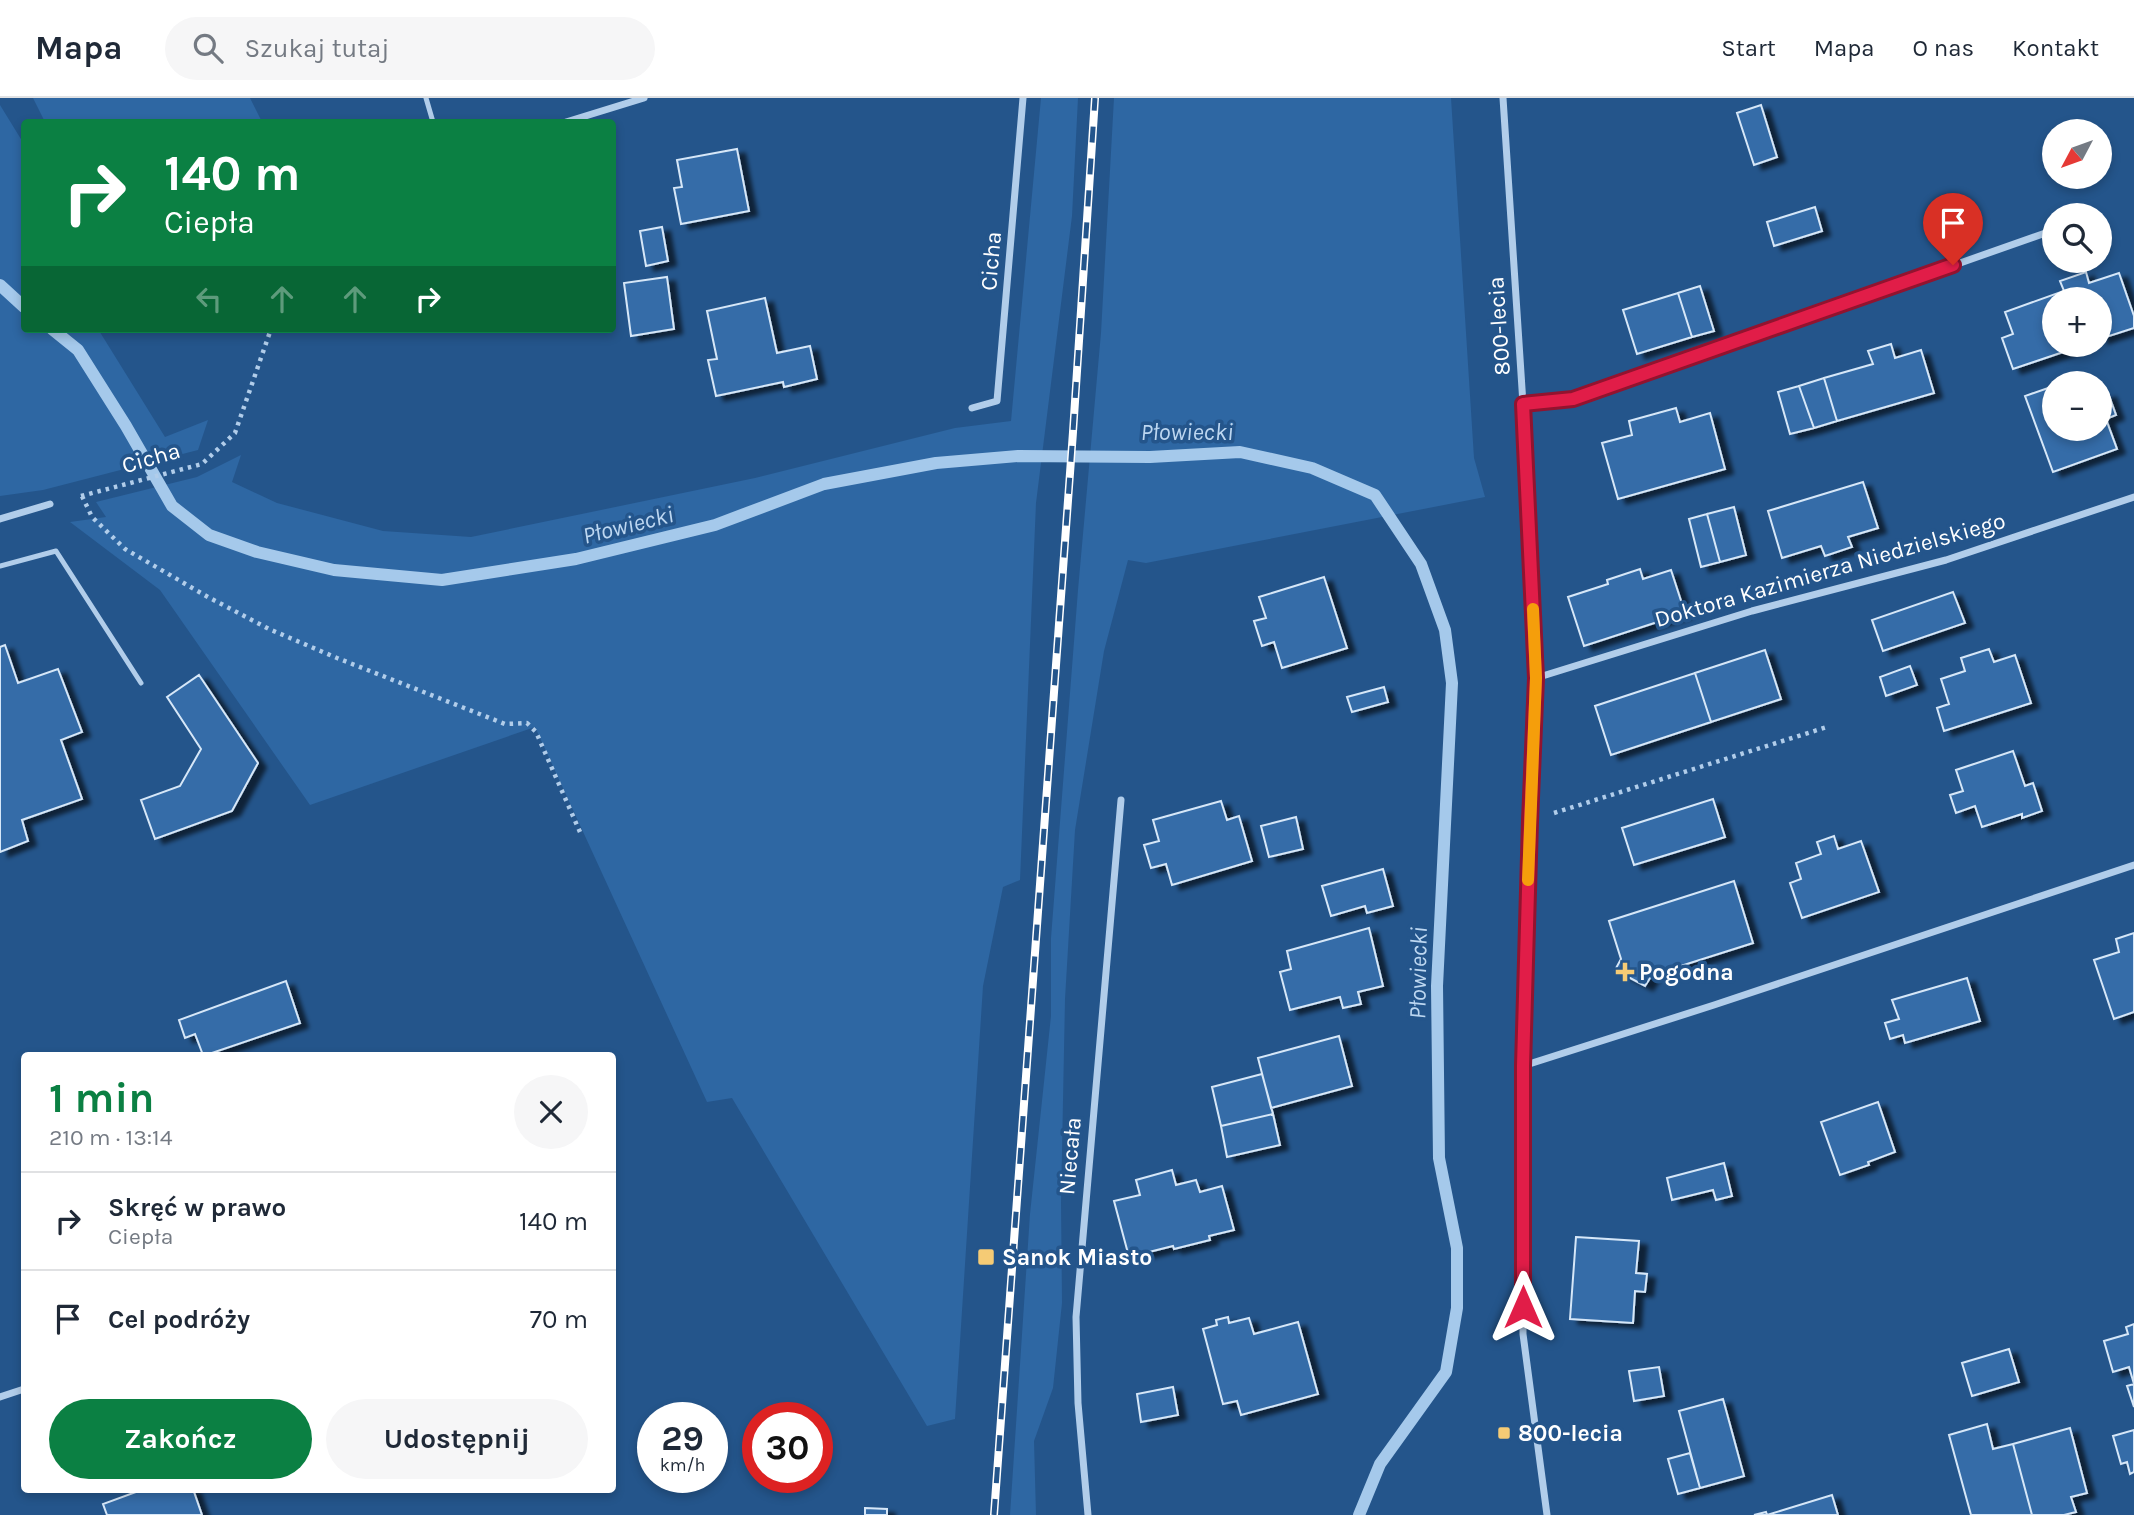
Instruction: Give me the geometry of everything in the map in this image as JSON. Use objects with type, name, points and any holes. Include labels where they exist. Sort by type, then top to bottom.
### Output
[{"type":"street","points":[[576,119],[644,98]]},
{"type":"street","name":"Cicha","points":[[972,408],[997,401],[1023,98]]},
{"type":"street","name":"800-lecia","points":[[1503,98],[1523,404],[1536,678],[1523,1066],[1523,1335],[1547,1515]]},
{"type":"street","points":[[1523,404],[1573,399],[2042,234]]},
{"type":"street","name":"Doktora Kazimierza Niedzielskiego","points":[[1536,678],[1752,611],[1946,560],[2134,497]]},
{"type":"street","points":[[0,519],[50,504]]},
{"type":"street","name":"Niecała","points":[[1088,1515],[1077,1403],[1076,1317],[1121,800]]},
{"type":"street","points":[[1523,1066],[2134,865]]},
{"type":"street","points":[[0,1397],[21,1390]]},
{"type":"lane","points":[[426,98],[432,119]]},
{"type":"lane","points":[[0,566],[56,551],[141,683]]},
{"type":"path","name":"Cicha","points":[[50,504],[202,464],[235,433],[270,333]]},
{"type":"path","points":[[82,496],[92,517],[125,550],[270,629],[505,724],[527,723],[536,732],[580,832]]},
{"type":"path","points":[[1530,821],[1827,727]]},
{"type":"shaded area","points":[[33,98],[250,98],[260,119],[44,119]]},
{"type":"shaded area","points":[[1041,98],[1078,98],[1072,216],[1036,503],[1020,880],[1003,887],[983,986],[955,1419],[927,1426],[732,1098],[707,1102],[535,727],[310,805],[160,590],[70,522],[106,517],[96,502],[197,477],[241,455],[232,482],[277,503],[383,531],[471,537],[755,478],[955,428],[1011,421]]},
{"type":"shaded area","points":[[1114,98],[1451,98],[1474,458],[1485,497],[1146,563],[1128,560],[1104,651],[1075,830],[1065,999],[1062,1303],[1053,1388],[1034,1441],[1036,1515],[1010,1515],[1030,1214],[1051,1016],[1051,938],[1101,333]]},
{"type":"shaded area","points":[[0,105],[21,139],[21,333],[100,333],[165,437],[208,420],[198,450],[43,490],[0,496]]},
{"type":"building","points":[[1761,105],[1777,157],[1754,165],[1737,113]]},
{"type":"building","points":[[737,149],[749,211],[681,224],[674,188],[682,187],[677,160]]},
{"type":"building","points":[[1815,207],[1822,231],[1774,246],[1767,222]]},
{"type":"building","points":[[662,227],[668,261],[646,266],[640,231]]},
{"type":"building","points":[[2086,273],[2089,283],[2119,273],[2134,316],[2134,328],[2112,335],[2112,287],[2062,287],[2060,281]]},
{"type":"building","points":[[667,277],[674,329],[631,336],[624,283]]},
{"type":"building","points":[[1700,286],[1714,331],[1692,337],[1678,293]]},
{"type":"building","points":[[1678,293],[1692,337],[1637,354],[1623,310]]},
{"type":"building","points":[[765,298],[777,353],[810,346],[817,379],[784,387],[783,382],[716,396],[708,360],[717,359],[707,311]]},
{"type":"building","points":[[2042,299],[2042,357],[2048,357],[2013,369],[2002,338],[2013,334],[2005,312]]},
{"type":"building","points":[[1891,344],[1895,358],[1921,350],[1934,393],[1837,421],[1824,378],[1873,364],[1868,351]]},
{"type":"building","points":[[1824,378],[1837,421],[1814,428],[1799,386]]},
{"type":"building","points":[[1799,386],[1814,428],[1790,434],[1778,392]]},
{"type":"building","points":[[2042,390],[2042,441],[2112,441],[2112,435],[2117,449],[2053,472],[2025,396]]},
{"type":"building","points":[[1676,408],[1680,422],[1710,413],[1725,469],[1618,499],[1602,443],[1632,435],[1629,421]]},
{"type":"building","points":[[1863,482],[1878,528],[1848,537],[1852,547],[1825,556],[1821,546],[1782,558],[1768,511]]},
{"type":"building","points":[[1734,507],[1746,555],[1720,562],[1707,514]]},
{"type":"building","points":[[1707,514],[1720,562],[1701,567],[1689,519]]},
{"type":"building","points":[[1640,569],[1643,579],[1671,570],[1685,613],[1584,646],[1568,597],[1608,584],[1607,580]]},
{"type":"building","points":[[1324,577],[1347,648],[1282,668],[1274,642],[1262,646],[1254,621],[1266,618],[1259,597]]},
{"type":"building","points":[[1953,592],[1965,623],[1883,651],[1872,620]]},
{"type":"building","points":[[5,645],[18,683],[58,669],[82,732],[61,740],[82,799],[22,820],[28,841],[0,852],[0,647]]},
{"type":"building","points":[[1989,649],[1994,662],[2015,655],[2031,703],[1944,731],[1937,708],[1949,704],[1941,679],[1965,671],[1961,658]]},
{"type":"building","points":[[1765,650],[1781,699],[1711,722],[1695,673]]},
{"type":"building","points":[[1910,666],[1917,685],[1886,696],[1880,677]]},
{"type":"building","points":[[1695,673],[1711,722],[1611,755],[1595,706]]},
{"type":"building","points":[[199,675],[258,763],[232,811],[155,839],[141,800],[180,786],[201,749],[167,697]]},
{"type":"building","points":[[1384,687],[1388,702],[1352,712],[1347,697]]},
{"type":"building","points":[[2013,751],[2025,786],[2033,783],[2042,811],[2022,818],[2022,814],[1982,827],[1975,806],[1956,813],[1950,795],[1963,791],[1956,770]]},
{"type":"building","points":[[1713,799],[1725,837],[1634,865],[1622,828]]},
{"type":"building","points":[[1221,801],[1227,820],[1239,816],[1252,861],[1172,885],[1166,864],[1151,868],[1144,845],[1159,841],[1153,820]]},
{"type":"building","points":[[1296,817],[1303,849],[1269,857],[1261,826]]},
{"type":"building","points":[[1834,836],[1838,849],[1861,841],[1879,892],[1802,918],[1790,883],[1801,879],[1796,863],[1821,854],[1817,842]]},
{"type":"building","points":[[1383,869],[1393,906],[1367,913],[1365,906],[1331,916],[1322,886]]},
{"type":"building","points":[[1734,881],[1753,943],[1652,975],[1645,986],[1615,970],[1621,959],[1609,921]]},
{"type":"building","points":[[1369,928],[1383,986],[1358,992],[1361,1004],[1343,1008],[1340,997],[1290,1010],[1280,972],[1291,969],[1287,951]]},
{"type":"building","points":[[2134,933],[2134,1012],[2114,1019],[2094,960],[2119,952],[2116,939]]},
{"type":"building","points":[[1967,978],[1980,1021],[1905,1043],[1903,1035],[1890,1039],[1885,1023],[1899,1019],[1892,1000]]},
{"type":"building","points":[[286,981],[300,1023],[215,1052],[202,1052],[195,1034],[185,1038],[179,1020]]},
{"type":"building","points":[[1339,1036],[1352,1086],[1271,1108],[1258,1058]]},
{"type":"building","points":[[1262,1074],[1273,1114],[1221,1126],[1212,1087]]},
{"type":"building","points":[[1878,1102],[1895,1152],[1840,1175],[1821,1122]]},
{"type":"building","points":[[1273,1114],[1280,1145],[1227,1157],[1221,1126]]},
{"type":"building","points":[[1724,1163],[1732,1196],[1716,1200],[1713,1190],[1672,1200],[1667,1178]]},
{"type":"building","points":[[1172,1170],[1176,1185],[1196,1180],[1200,1192],[1222,1186],[1234,1230],[1209,1236],[1210,1240],[1129,1257],[1114,1201],[1140,1195],[1136,1180]]},
{"type":"building","points":[[1576,1237],[1639,1241],[1636,1273],[1647,1274],[1645,1292],[1635,1291],[1633,1323],[1570,1319]]},
{"type":"building","points":[[1228,1317],[1229,1323],[1249,1318],[1254,1334],[1298,1322],[1318,1394],[1241,1415],[1237,1401],[1223,1404],[1203,1329],[1217,1325],[1216,1320]]},
{"type":"building","points":[[2134,1324],[2134,1384],[2129,1367],[2113,1372],[2104,1341],[2128,1334],[2126,1327]]},
{"type":"building","points":[[2009,1349],[2019,1382],[1972,1396],[1962,1363]]},
{"type":"building","points":[[1659,1367],[1664,1396],[1634,1401],[1629,1371]]},
{"type":"building","points":[[2134,1384],[2134,1407],[2127,1386]]},
{"type":"building","points":[[1173,1387],[1178,1415],[1141,1422],[1137,1394]]},
{"type":"building","points":[[1723,1399],[1744,1476],[1700,1488],[1679,1411]]},
{"type":"building","points":[[1987,1424],[1993,1449],[2013,1444],[2032,1515],[1971,1515],[1949,1435]]},
{"type":"building","points":[[2070,1428],[2087,1493],[2071,1497],[2076,1512],[2064,1515],[2032,1515],[2013,1444]]},
{"type":"building","points":[[2134,1430],[2134,1472],[2130,1474],[2127,1462],[2121,1464],[2113,1436]]},
{"type":"building","points":[[1690,1453],[1700,1488],[1678,1494],[1668,1459]]},
{"type":"building","points":[[133,1493],[194,1493],[202,1515],[107,1515],[103,1504]]},
{"type":"building","points":[[1832,1495],[1838,1515],[1767,1515]]},
{"type":"building","points":[[865,1508],[887,1509],[887,1515],[865,1515]]},
{"type":"waterway","name":"Płowiecki","points":[[0,285],[21,304]]},
{"type":"waterway","name":"Płowiecki","points":[[57,333],[78,350],[172,506],[209,535],[257,552],[334,570],[442,580],[576,559],[715,525],[824,484],[936,463],[1018,456],[1150,457],[1240,452],[1312,468],[1375,495],[1421,564],[1445,630],[1452,683],[1437,986],[1439,1158],[1457,1248],[1457,1308],[1446,1372],[1380,1464],[1359,1515]]},
{"type":"railway","points":[[994,1515],[1095,98]]},
{"type":"slow traffic","points":[[1528,880],[1536,678],[1533,609]]},
{"type":"place","name":"Pogodna","points":[[1625,972]]},
{"type":"place","name":"Sanok Miasto","points":[[986,1257]]},
{"type":"place","name":"800-lecia","points":[[1504,1433]]},
{"type":"route","points":[[1523,1307],[1523,1066],[1536,678],[1523,404],[1573,399],[1953,265]]}]
